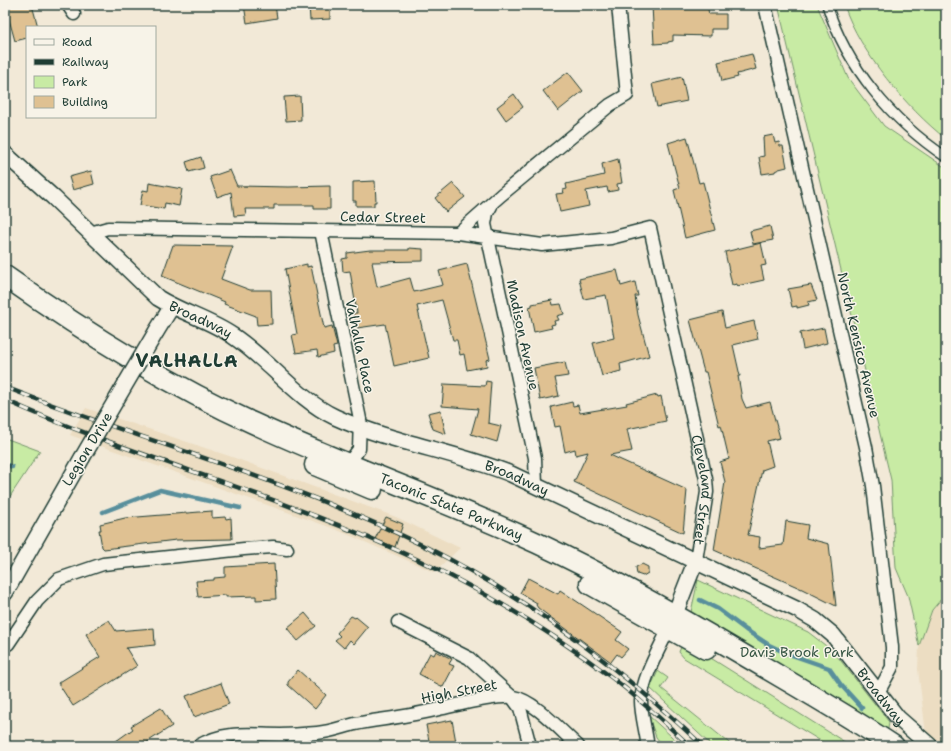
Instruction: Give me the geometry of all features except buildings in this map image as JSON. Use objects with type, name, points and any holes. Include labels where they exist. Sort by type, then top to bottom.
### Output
[{"type":"highway","name":"Taconic State Parkway","points":[[5,276],[92,334],[180,386],[250,422],[536,543],[633,591],[672,621],[790,698],[869,746]]},
{"type":"highway","name":"Taconic State Parkway","points":[[5,292],[105,359],[212,418],[287,454],[545,562],[672,621],[820,700],[894,746]]},
{"type":"street","points":[[458,233],[500,195],[610,105],[627,95],[618,5]]},
{"type":"street","name":"North Kensico Avenue","points":[[765,5],[858,409],[873,486],[892,660],[892,667],[878,693]]},
{"type":"street","points":[[827,5],[843,42],[872,90],[909,130],[946,157]]},
{"type":"street","name":"Broadway","points":[[5,154],[158,298],[172,306],[210,322],[233,336],[263,359],[314,405],[329,414],[360,427],[473,460],[536,486],[796,608],[815,620],[833,635],[898,718],[930,746]]},
{"type":"street","name":"Madison Avenue","points":[[500,195],[486,213],[485,224],[535,458],[536,486]]},
{"type":"street","name":"Cedar Street","points":[[90,233],[108,228],[458,233],[542,245],[611,238],[650,228]]},
{"type":"street","name":"Cleveland Street","points":[[646,746],[647,741],[641,702],[643,691],[654,659],[672,621],[696,560],[707,492],[706,479],[650,228]]},
{"type":"street","name":"Valhalla Place","points":[[321,231],[360,427],[359,449],[348,464]]},
{"type":"street","name":"Legion Drive","points":[[5,593],[82,458],[172,306]]},
{"type":"street","points":[[5,646],[8,644],[37,601],[59,579],[103,564],[244,549],[273,547],[287,550]]},
{"type":"street","points":[[398,622],[470,658],[512,697],[520,708],[530,746]]},
{"type":"street","name":"High Street","points":[[198,746],[206,741],[226,736],[251,733],[280,735],[319,733],[356,724],[406,717],[472,702],[512,697],[522,699],[537,709],[578,746]]},
{"type":"shaded area","points":[[86,408],[232,457],[396,517],[460,548],[434,572],[335,529],[70,435]]},
{"type":"shaded area","points":[[942,598],[946,599],[946,746],[943,746],[926,734],[918,669],[919,646],[932,610]]},
{"type":"green space","points":[[778,5],[817,5],[848,78],[884,126],[946,168],[946,599],[942,598],[932,610],[919,646],[908,596],[896,568],[891,480]]},
{"type":"green space","points":[[844,5],[946,5],[946,139],[916,112],[886,78],[861,42]]},
{"type":"green space","points":[[5,438],[40,451],[5,504]]},
{"type":"green space","name":"Davis Brook Park","points":[[698,580],[808,632],[834,652],[889,722],[887,736],[691,612]]},
{"type":"green space","points":[[690,645],[851,746],[829,746],[684,658],[679,652],[681,647]]},
{"type":"green space","points":[[658,671],[668,678],[661,688],[733,746],[712,746],[650,688]]},
{"type":"green space","points":[[648,715],[682,746],[663,746],[656,737]]},
{"type":"waterway","points":[[5,464],[12,467]]},
{"type":"waterway","points":[[103,512],[160,490],[240,508]]},
{"type":"waterway","points":[[700,600],[718,609],[769,645],[786,653],[829,668],[841,685],[862,708]]},
{"type":"railway","points":[[5,387],[57,407],[217,462],[323,501],[426,547],[501,589],[572,636],[639,689],[703,746]]},
{"type":"railway","points":[[5,400],[99,438],[336,524],[443,572],[472,587],[529,621],[611,677],[632,693],[690,746]]},
{"type":"district","name":"VALHALLA","points":[[187,361]]}]
